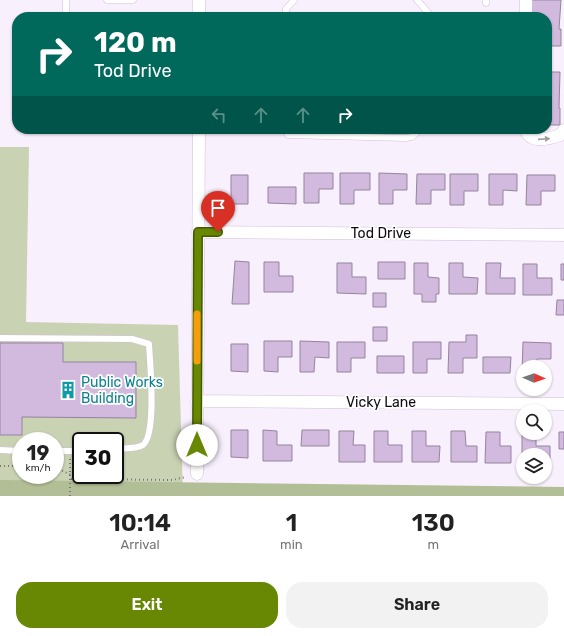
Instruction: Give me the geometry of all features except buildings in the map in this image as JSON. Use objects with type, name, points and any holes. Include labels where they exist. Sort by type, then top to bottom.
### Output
[{"type":"street","points":[[199,0],[199,12]]},
{"type":"street","points":[[526,0],[526,12]]},
{"type":"street","points":[[528,134],[538,140],[560,135],[564,130]]},
{"type":"street","points":[[197,474],[198,134]]},
{"type":"street","name":"Tod Drive","points":[[198,232],[564,235]]},
{"type":"street","name":"Vicky Lane","points":[[197,401],[564,404]]},
{"type":"lane","points":[[66,0],[66,12]]},
{"type":"lane","points":[[107,0],[133,0]]},
{"type":"lane","points":[[286,12],[286,9],[294,0]]},
{"type":"lane","points":[[417,0],[428,12]]},
{"type":"lane","points":[[287,134],[406,138],[415,134]]},
{"type":"lane","points":[[0,338],[132,339],[149,344],[152,409],[150,430],[146,442],[141,446],[124,448]]},
{"type":"lane","points":[[0,450],[12,451]]},
{"type":"lane","points":[[64,451],[69,451]]},
{"type":"path","points":[[69,451],[71,479],[70,496]]},
{"type":"path","points":[[0,466],[12,466]]},
{"type":"path","points":[[64,472],[70,475]]},
{"type":"path","points":[[71,479],[172,480],[197,474]]},
{"type":"green space","points":[[0,147],[29,147],[26,322],[178,325],[183,496],[0,496]]},
{"type":"green space","points":[[0,480],[12,480],[12,484],[64,484],[64,481],[72,481],[72,484],[124,484],[124,482],[564,487],[564,496],[0,496]]},
{"type":"slow traffic","points":[[197,314],[197,361]]},
{"type":"place","name":"Public Works Building","points":[[68,390]]},
{"type":"route","points":[[197,445],[198,232],[218,232]]}]
